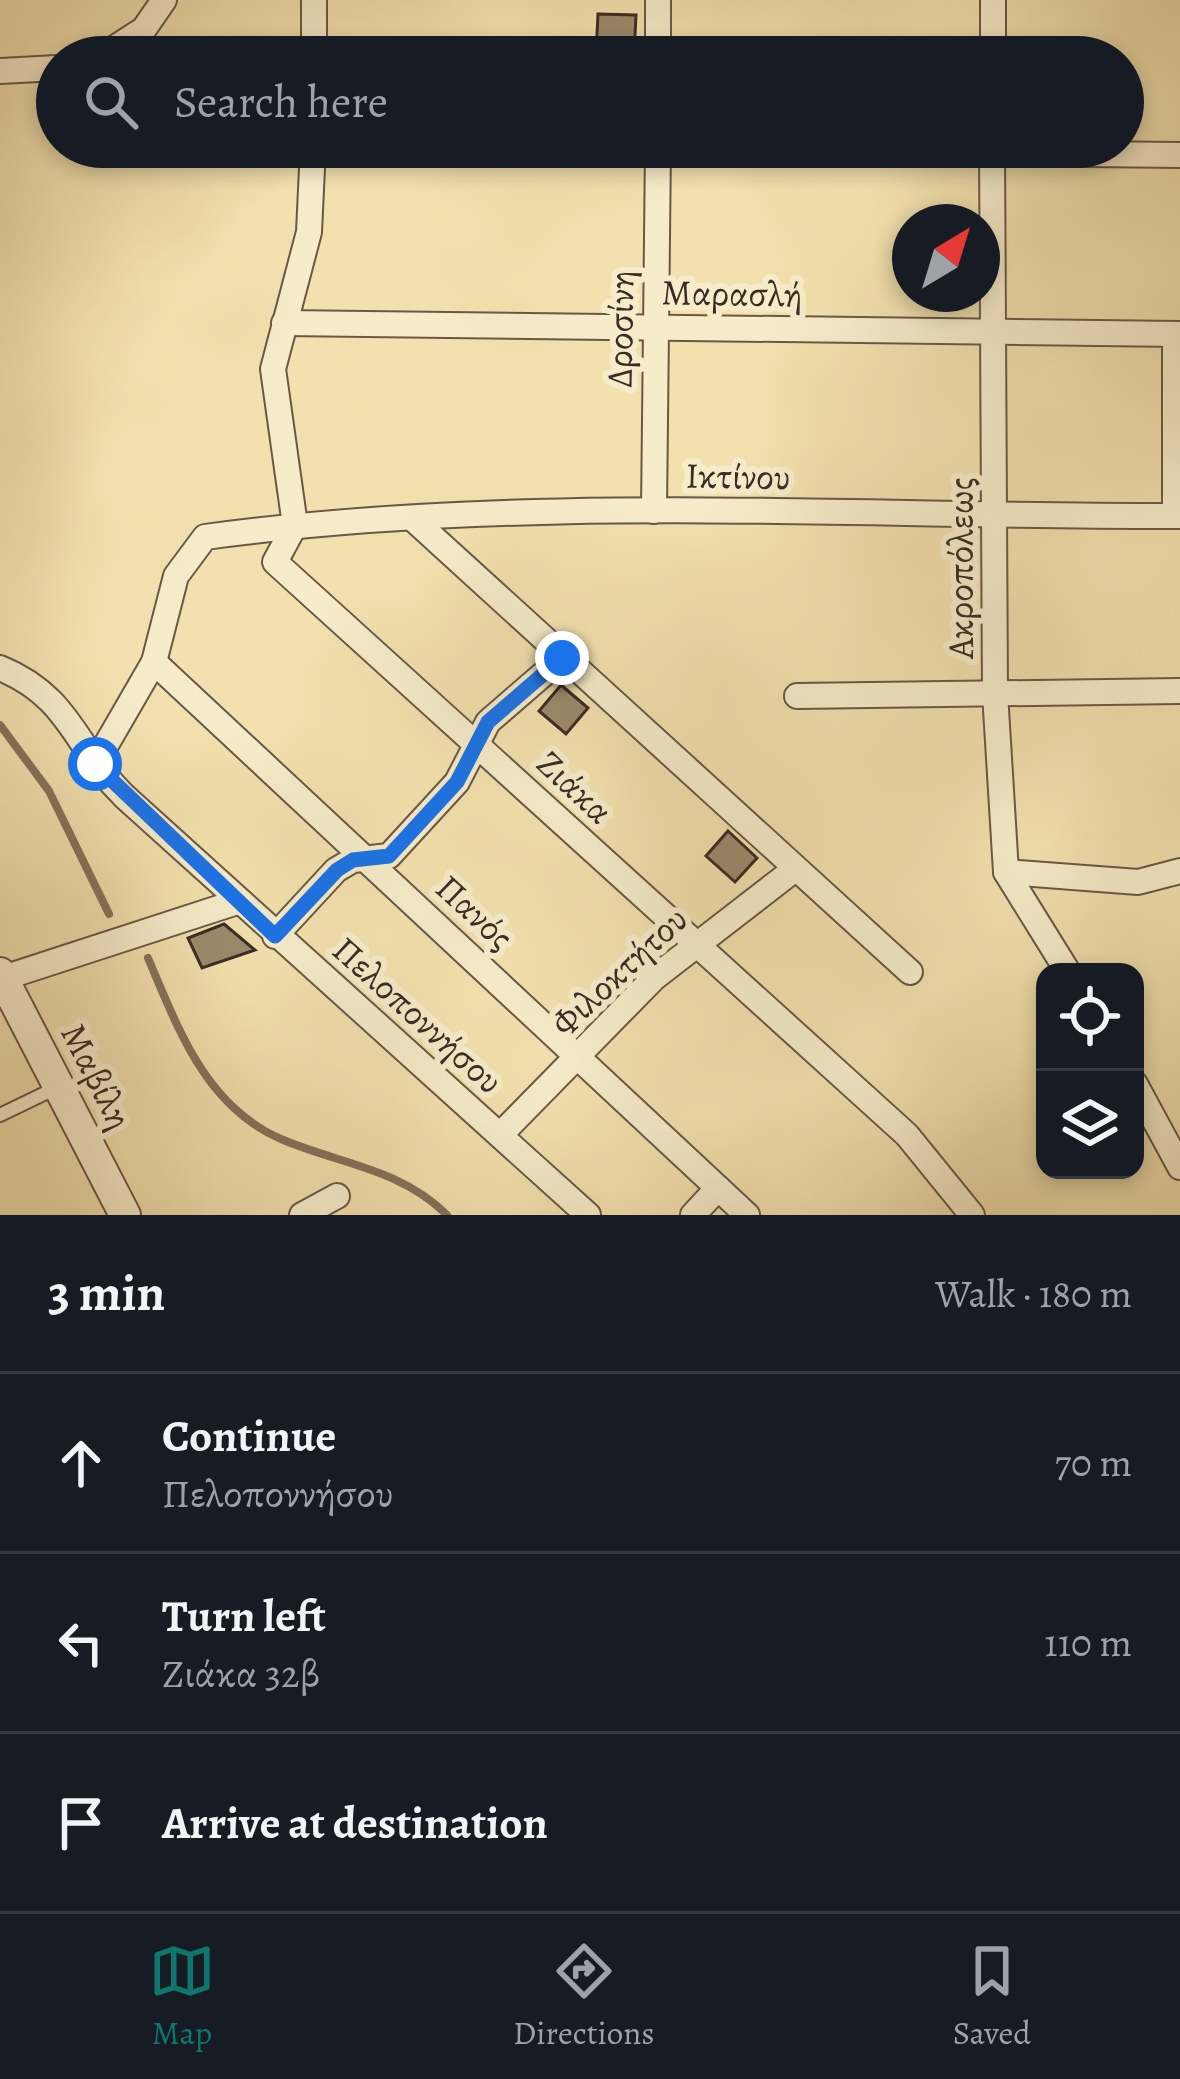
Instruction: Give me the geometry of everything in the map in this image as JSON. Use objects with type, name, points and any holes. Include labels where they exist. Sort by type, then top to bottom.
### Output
[{"type":"street","points":[[133,36],[144,29],[164,0]]},
{"type":"street","points":[[314,0],[314,36]]},
{"type":"street","points":[[658,0],[658,36]]},
{"type":"street","points":[[993,0],[993,36]]},
{"type":"street","points":[[0,71],[36,69]]},
{"type":"street","points":[[1144,153],[1180,154]]},
{"type":"street","name":"Ζιάκα","points":[[312,168],[308,232],[273,369],[295,525],[275,562],[907,1135],[972,1215]]},
{"type":"street","name":"Δροσίνη","points":[[654,511],[658,168]]},
{"type":"street","name":"Ακροπόλεως","points":[[992,168],[995,692],[1006,872],[1062,963]]},
{"type":"street","name":"Μαρασλή","points":[[284,323],[1178,334]]},
{"type":"street","points":[[1177,516],[1178,334]]},
{"type":"street","name":"Ικτίνου","points":[[95,764],[154,662],[163,613],[189,552],[205,537],[295,525],[654,511],[1177,516]]},
{"type":"street","points":[[413,519],[910,972]]},
{"type":"street","points":[[275,936],[337,870],[364,859],[389,856],[457,782],[488,722],[562,658]]},
{"type":"street","name":"Πανός","points":[[154,662],[747,1215]]},
{"type":"street","name":"Πελοποννήσου","points":[[0,668],[57,702],[95,764],[237,902],[588,1215]]},
{"type":"street","points":[[797,696],[1180,691]]},
{"type":"street","name":"Φιλοκτήτου","points":[[500,1135],[696,944],[795,869]]},
{"type":"street","points":[[1006,872],[1138,882],[1180,871]]},
{"type":"street","points":[[1,977],[237,902]]},
{"type":"street","name":"Μαβίλη","points":[[1,977],[116,1212]]},
{"type":"street","points":[[1144,1101],[1180,1167]]},
{"type":"street","points":[[693,1215],[718,1188]]},
{"type":"street","points":[[302,1215],[337,1196]]},
{"type":"lane","points":[[0,1115],[58,1087]]},
{"type":"building","points":[[598,14],[636,15],[635,36],[597,36]]},
{"type":"building","points":[[561,685],[588,708],[566,734],[539,711]]},
{"type":"building","points":[[728,831],[757,858],[735,882],[706,856]]},
{"type":"building","points":[[224,924],[255,950],[202,968],[188,938]]},
{"type":"waterway","points":[[0,725],[49,791],[109,914]]},
{"type":"waterway","points":[[148,958],[197,1062],[232,1107],[281,1139],[409,1187],[447,1215]]},
{"type":"route","points":[[95,764],[275,936],[337,870],[353,860],[389,856],[457,782],[488,722],[562,658]]}]
